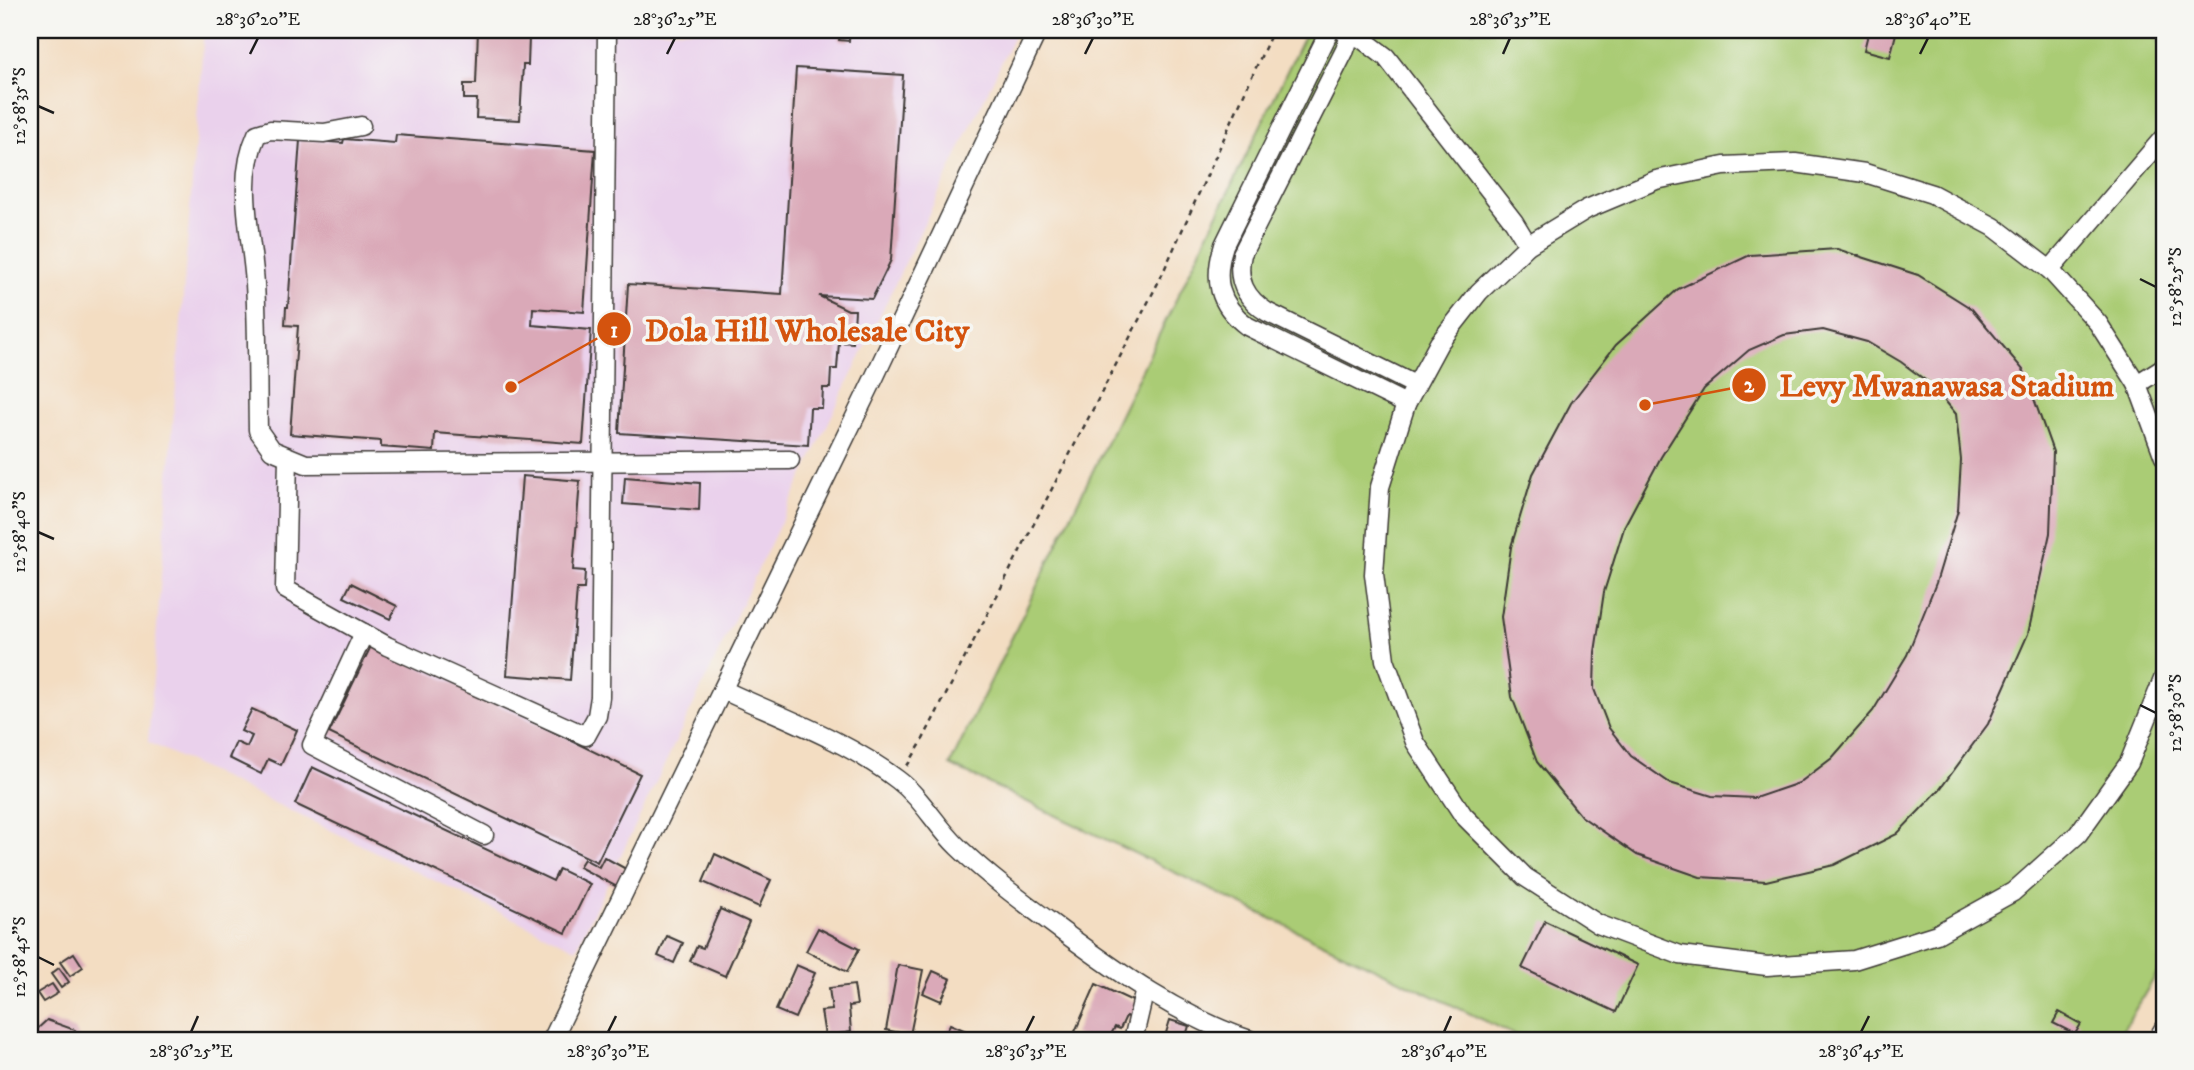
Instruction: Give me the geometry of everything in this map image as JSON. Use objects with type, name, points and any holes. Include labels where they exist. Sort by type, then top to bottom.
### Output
[{"type":"street","points":[[288,457],[285,589],[387,646],[586,736],[597,716],[600,697],[607,30]]},
{"type":"street","points":[[552,1040],[887,351],[1038,30]]},
{"type":"street","points":[[1330,30],[1224,245],[1218,274],[1220,290],[1234,316],[1247,326],[1406,404]]},
{"type":"street","points":[[1415,385],[1267,312],[1254,304],[1246,294],[1241,280],[1242,254],[1348,31],[1386,57],[1514,222],[1528,245]]},
{"type":"street","points":[[360,126],[324,133],[270,130],[257,134],[251,149],[245,186],[255,283],[258,430],[272,450],[306,464],[790,460]]},
{"type":"street","points":[[2050,270],[2164,136]]},
{"type":"street","points":[[2164,457],[2137,384],[2098,323],[2050,270],[1994,227],[1932,194],[1865,173],[1795,163],[1724,166],[1656,180],[1587,209],[1528,245],[1479,292],[1439,343],[1406,404],[1380,487],[1374,574],[1385,660],[1415,742],[1463,816],[1525,877],[1598,924],[1680,955],[1767,967],[1854,960],[1937,934],[2013,892],[2078,834],[2129,763],[2164,677]]},
{"type":"street","points":[[2137,384],[2164,367]]},
{"type":"street","points":[[364,633],[312,745],[484,835]]},
{"type":"street","points":[[723,690],[857,753],[898,780],[930,812],[958,847],[1020,899],[1121,975],[1182,1010],[1250,1040]]},
{"type":"street","points":[[1133,1040],[1145,989]]},
{"type":"street","points":[[2157,1040],[2164,1028]]},
{"type":"path","points":[[898,780],[920,745],[1160,279],[1273,30]]},
{"type":"shaded area","points":[[204,30],[1017,30],[576,949],[148,742]]},
{"type":"green space","points":[[1307,30],[2145,30],[2164,45],[2164,962],[2117,1040],[1525,1040],[950,765]]},
{"type":"building","points":[[478,30],[522,30],[521,37],[529,37],[528,65],[523,65],[520,120],[476,118],[477,99],[464,99],[464,84],[476,84]]},
{"type":"building","points":[[841,30],[850,30],[849,41],[839,40]]},
{"type":"building","points":[[1869,30],[1897,30],[1890,57],[1864,50]]},
{"type":"building","points":[[796,68],[903,75],[891,260],[872,299],[819,296],[848,310],[855,310],[853,343],[839,342],[837,369],[831,369],[830,388],[823,388],[822,408],[810,408],[808,445],[619,433],[628,284],[782,294]]},
{"type":"building","points":[[396,135],[595,150],[584,312],[533,308],[532,325],[591,330],[583,444],[435,433],[434,451],[381,447],[381,441],[290,434],[298,326],[285,325],[300,140],[343,143],[344,139],[395,143]]},
{"type":"building","points":[[1837,249],[1918,275],[1972,309],[2024,371],[2053,452],[2050,533],[2028,634],[1988,724],[1940,789],[1897,834],[1834,865],[1766,881],[1700,877],[1637,855],[1581,816],[1537,762],[1512,697],[1501,617],[1511,547],[1533,474],[1571,403],[1616,345],[1678,289],[1750,255]],"holes":[[[1823,330],[1867,342],[1901,362],[1933,386],[1956,414],[1961,460],[1958,510],[1936,583],[1907,655],[1873,711],[1832,758],[1799,783],[1755,798],[1712,796],[1670,783],[1631,756],[1609,728],[1594,689],[1595,652],[1604,592],[1625,525],[1661,457],[1704,389],[1749,350],[1784,335]]]},
{"type":"building","points":[[522,476],[580,481],[573,570],[585,571],[584,589],[577,589],[570,680],[507,675]]},
{"type":"building","points":[[625,477],[700,483],[699,510],[623,504]]},
{"type":"building","points":[[351,583],[397,606],[390,619],[344,597]]},
{"type":"building","points":[[372,644],[640,774],[597,862],[329,733]]},
{"type":"building","points":[[252,709],[297,730],[281,765],[268,759],[261,774],[229,758],[236,742],[247,747],[252,736],[241,731]]},
{"type":"building","points":[[312,767],[553,881],[559,869],[590,884],[566,933],[295,804]]},
{"type":"building","points":[[715,854],[771,880],[759,907],[703,882]]},
{"type":"building","points":[[604,857],[626,869],[617,887],[579,867],[584,859],[599,867]]},
{"type":"building","points":[[720,909],[749,922],[725,976],[690,961],[697,946],[703,948]]},
{"type":"building","points":[[1545,921],[1638,965],[1616,1012],[1522,968]]},
{"type":"building","points":[[818,928],[859,949],[847,972],[806,951]]},
{"type":"building","points":[[667,936],[683,943],[674,963],[658,956]]},
{"type":"building","points":[[74,953],[83,967],[70,976],[60,962]]},
{"type":"building","points":[[796,965],[815,973],[795,1018],[776,1010]]},
{"type":"building","points":[[898,965],[923,970],[910,1035],[886,1030]]},
{"type":"building","points":[[59,968],[69,982],[61,988],[51,974]]},
{"type":"building","points":[[933,971],[951,979],[941,1001],[923,993]]},
{"type":"building","points":[[52,984],[58,993],[43,1002],[37,993]]},
{"type":"building","points":[[1096,984],[1139,1004],[1132,1018],[1126,1016],[1120,1029],[1115,1027],[1108,1040],[1088,1040],[1074,1034]]},
{"type":"building","points":[[854,985],[857,1005],[849,1006],[851,1032],[825,1036],[821,1011],[832,1010],[829,988]]},
{"type":"building","points":[[2059,1012],[2081,1024],[2075,1034],[2053,1023]]},
{"type":"building","points":[[47,1020],[75,1030],[80,1040],[32,1040],[35,1031]]},
{"type":"building","points":[[1170,1020],[1189,1026],[1185,1039],[1166,1033]]},
{"type":"building","points":[[950,1024],[980,1037],[978,1040],[943,1040]]},
{"type":"place","name":"Dola Hill Wholesale City","points":[[511,387]]},
{"type":"place","name":"Levy Mwanawasa Stadium","points":[[1645,405]]}]
